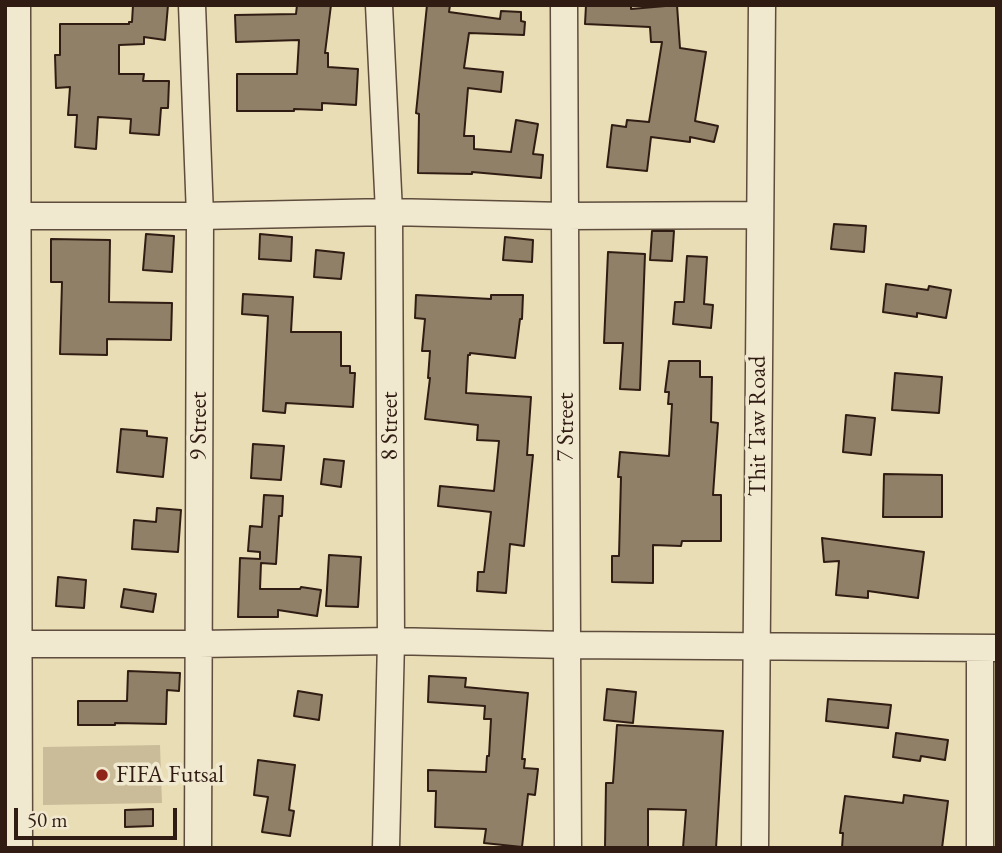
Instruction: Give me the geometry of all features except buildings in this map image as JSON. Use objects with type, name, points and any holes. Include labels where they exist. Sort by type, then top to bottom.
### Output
[{"type":"street","points":[[17,5],[11,216],[12,644],[19,848]]},
{"type":"street","name":"9 Street","points":[[192,5],[200,216],[198,848]]},
{"type":"street","name":"8 Street","points":[[379,5],[389,212],[391,641],[386,848]]},
{"type":"street","name":"7 Street","points":[[564,5],[568,848]]},
{"type":"street","name":"Thit Taw Road","points":[[755,848],[762,5]]},
{"type":"street","points":[[11,216],[389,212],[565,216],[759,215]]},
{"type":"street","points":[[12,644],[391,641],[989,648],[980,848]]},
{"type":"shaded area","name":"FIFA Futsal","points":[[160,745],[162,803],[43,805],[43,747]]},
{"type":"place","name":"FIFA Futsal","points":[[102,775]]}]
